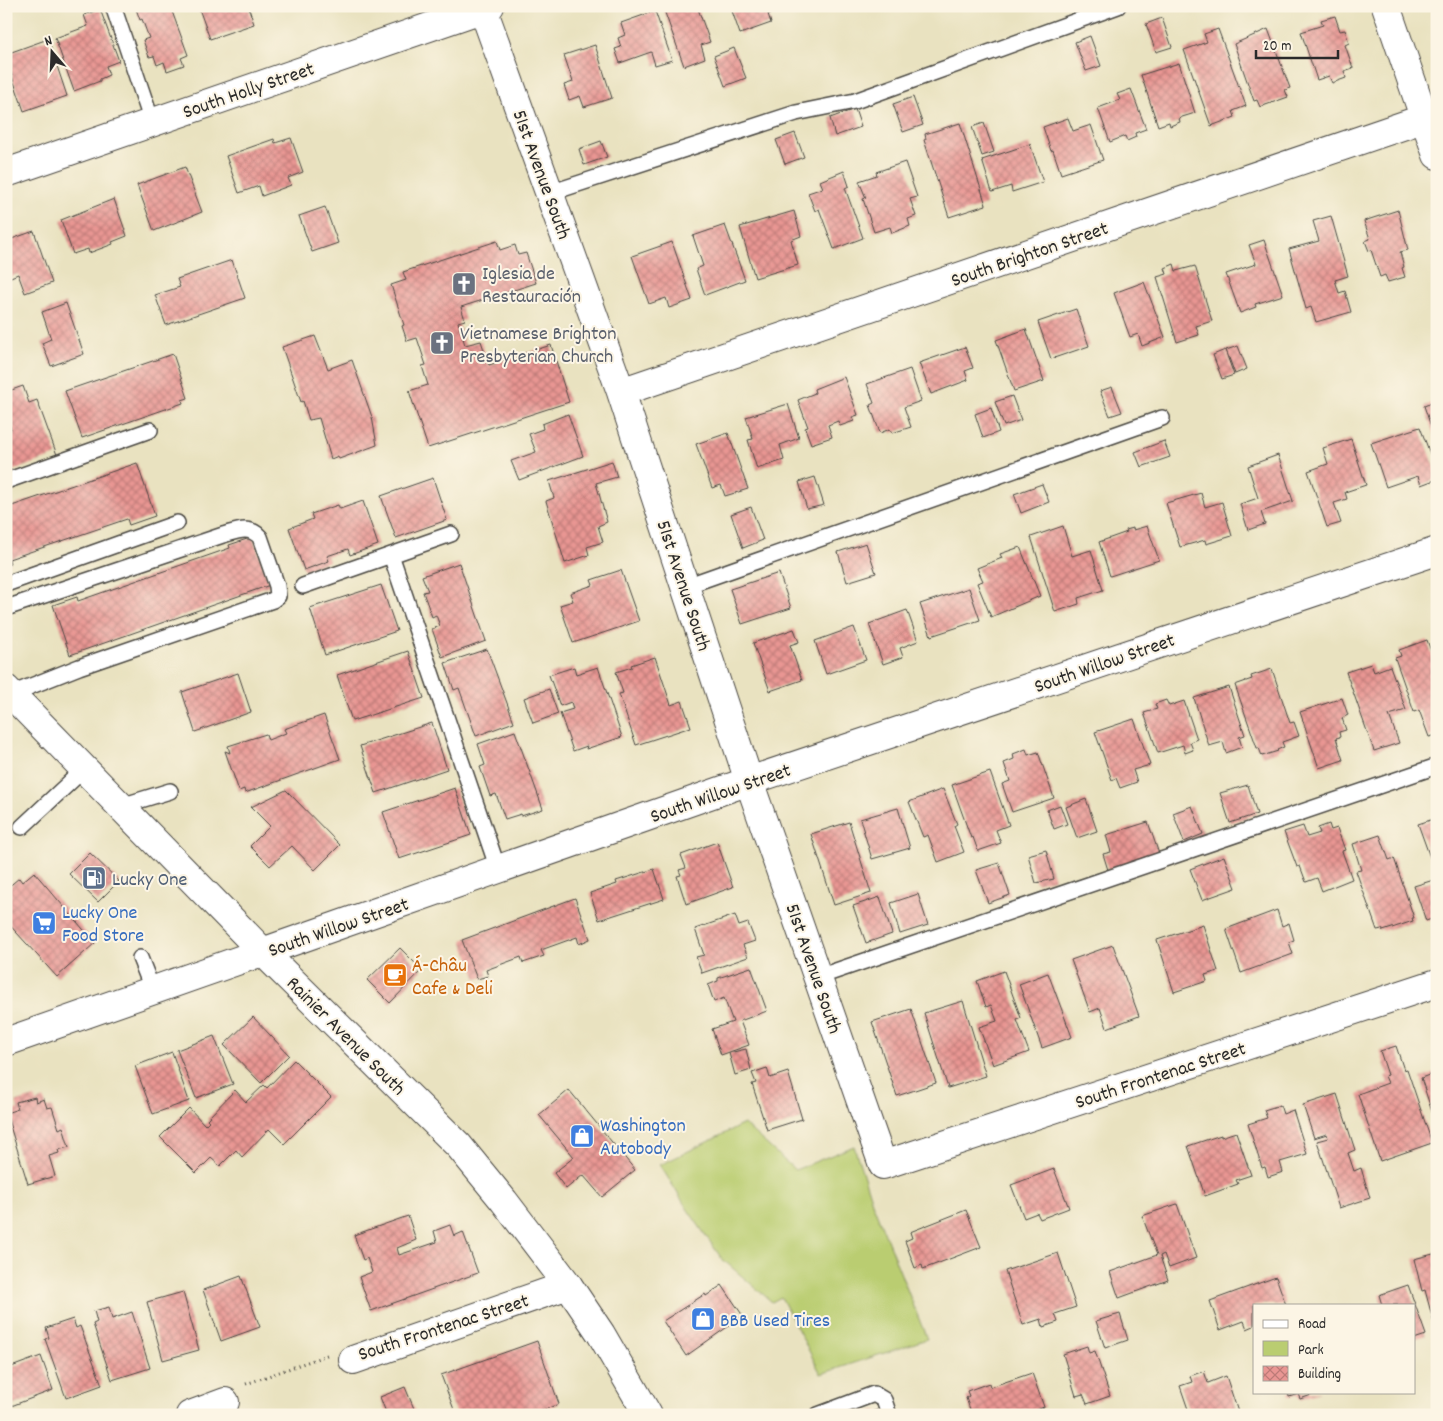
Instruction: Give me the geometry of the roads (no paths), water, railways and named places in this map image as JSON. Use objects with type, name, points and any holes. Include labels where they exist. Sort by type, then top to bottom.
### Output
[{"type":"street","points":[[1386,6],[1430,116],[1437,155]]},
{"type":"street","name":"South Holly Street","points":[[6,173],[485,7]]},
{"type":"street","name":"51st Avenue South","points":[[485,7],[621,392],[749,781],[883,1165]]},
{"type":"street","name":"South Brighton Street","points":[[621,392],[1430,116]]},
{"type":"street","name":"South Willow Street","points":[[6,1042],[749,781],[1437,551]]},
{"type":"street","name":"Rainier Avenue South","points":[[9,691],[263,952],[460,1146],[568,1285],[602,1334],[648,1415]]},
{"type":"street","name":"South Frontenac Street","points":[[883,1165],[1437,983]]},
{"type":"street","name":"South Frontenac Street","points":[[353,1360],[568,1285]]},
{"type":"street","points":[[190,1415],[232,1394]]},
{"type":"lane","points":[[113,6],[152,122]]},
{"type":"lane","points":[[550,194],[796,113],[855,101],[1118,6]]},
{"type":"lane","points":[[686,586],[1162,418]]},
{"type":"lane","points":[[6,481],[150,430]]},
{"type":"lane","points":[[6,584],[177,523]]},
{"type":"lane","points":[[6,608],[223,535],[247,530],[255,531],[260,537],[277,586],[278,596],[273,600],[9,691]]},
{"type":"lane","points":[[303,586],[451,534]]},
{"type":"lane","points":[[391,555],[498,869]]},
{"type":"lane","points":[[818,977],[1437,766]]},
{"type":"lane","points":[[22,827],[84,769]]},
{"type":"lane","points":[[121,806],[170,791]]},
{"type":"lane","points":[[140,958],[153,991]]},
{"type":"lane","points":[[818,1415],[874,1394],[884,1400],[889,1415]]},
{"type":"place","name":"Iglesia de Restauración","points":[[464,284]]},
{"type":"place","name":"Vietnamese Brighton Presbyterian Church","points":[[442,343]]},
{"type":"place","name":"Lucky One","points":[[94,878]]},
{"type":"place","name":"Lucky One Food Store","points":[[44,923]]},
{"type":"place","name":"Á-Châu Cafe & Deli","points":[[395,975]]},
{"type":"place","name":"Washington Autobody","points":[[582,1136]]},
{"type":"place","name":"BBB Used Tires","points":[[703,1319]]}]
